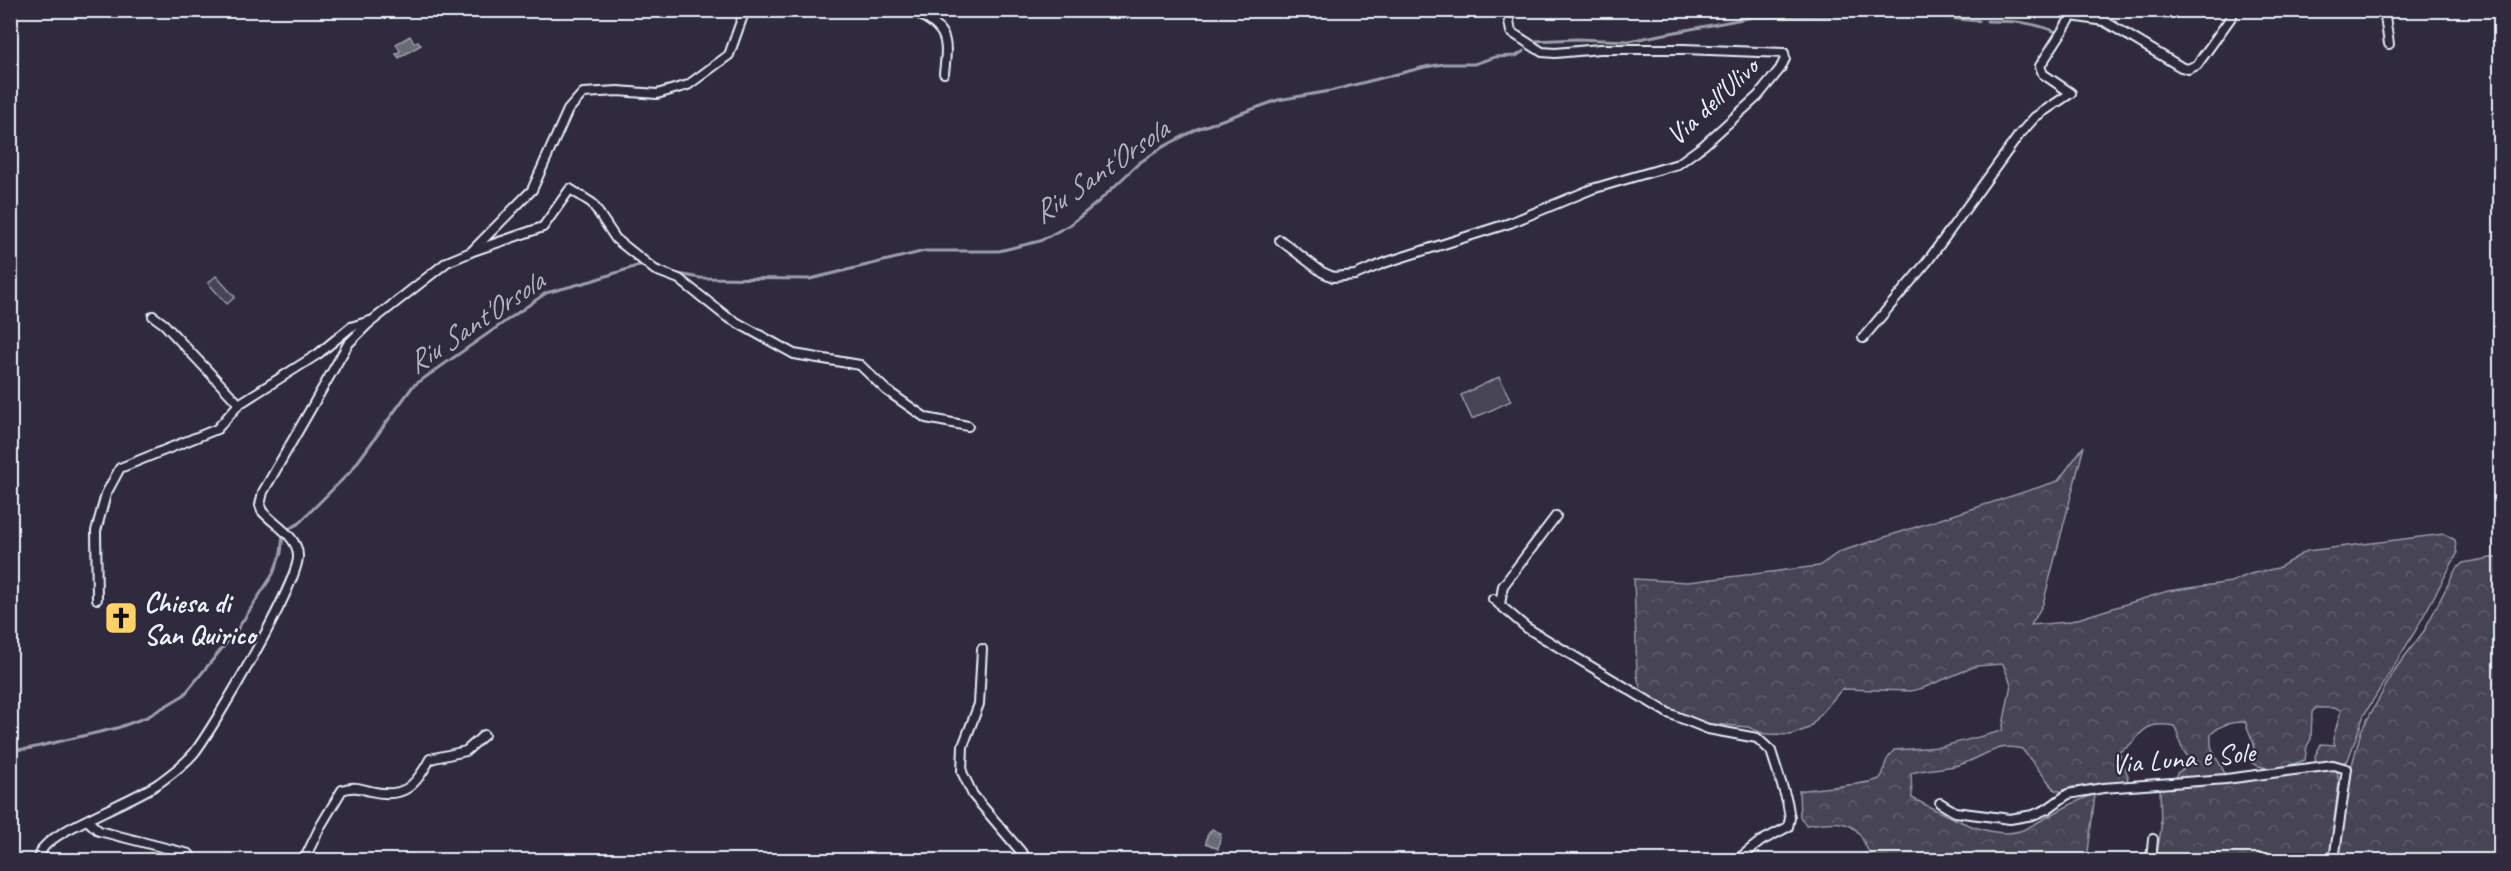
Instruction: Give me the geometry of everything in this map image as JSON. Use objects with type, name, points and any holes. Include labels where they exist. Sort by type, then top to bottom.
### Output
[{"type":"street","points":[[471,252],[532,190],[568,110],[583,93],[618,91],[657,94],[687,85],[729,55],[745,10]]},
{"type":"street","points":[[914,10],[943,31],[947,50],[944,73]]},
{"type":"street","name":"Via dell'Ulivo","points":[[1280,240],[1322,272],[1333,277],[1355,275],[1384,263],[1510,223],[1592,189],[1678,164],[1704,145],[1758,96],[1780,69],[1785,59],[1784,53],[1778,51],[1752,50],[1542,51],[1511,32],[1506,18],[1507,10]]},
{"type":"street","points":[[2062,10],[2072,16],[2104,21],[2181,68],[2188,69],[2197,65],[2232,16],[2233,10]]},
{"type":"street","points":[[2384,10],[2389,44]]},
{"type":"street","points":[[1863,338],[1927,262],[2019,135],[2035,117],[2071,93],[2043,74],[2040,66],[2072,16]]},
{"type":"street","points":[[38,861],[43,848],[57,835],[159,783],[193,754],[240,679],[291,582],[298,559],[296,546],[291,538],[267,516],[260,505],[263,492],[348,344],[374,319],[447,262],[543,227],[570,189],[592,203],[616,239],[655,270],[679,279],[727,317],[794,354],[860,365],[886,390],[926,418],[968,426]]},
{"type":"street","points":[[153,316],[164,324],[239,404]]},
{"type":"street","points":[[97,599],[96,531],[106,494],[120,468],[217,429],[239,404],[318,354],[351,327],[374,319]]},
{"type":"street","points":[[1500,605],[1503,586],[1556,516]]},
{"type":"street","points":[[1493,599],[1527,628],[1668,713],[1708,729],[1757,738],[1771,751],[1787,801],[1790,818],[1788,827],[1761,841],[1737,861]]},
{"type":"street","points":[[982,649],[979,704],[963,746],[962,772],[973,795],[1028,861]]},
{"type":"street","points":[[304,861],[320,827],[342,790],[354,787],[381,793],[411,787],[421,777],[430,759],[466,751],[484,735]]},
{"type":"street","name":"Via Luna e Sole","points":[[1940,803],[1955,812],[2010,819],[2033,815],[2047,809],[2068,794],[2103,788],[2226,779],[2333,765],[2347,769],[2334,861]]},
{"type":"street","points":[[88,820],[99,831],[189,854],[193,861]]},
{"type":"street","points":[[2151,861],[2153,839]]},
{"type":"green space","points":[[216,276],[235,297],[227,304],[208,283]]},
{"type":"green space","points":[[1499,377],[1511,401],[1472,419],[1461,395]]},
{"type":"green space","points":[[2084,446],[2043,604],[2031,625],[2068,622],[2168,591],[2231,582],[2250,574],[2278,568],[2307,551],[2444,534],[2455,540],[2457,554],[2416,630],[2364,715],[2348,760],[2343,763],[2316,763],[2315,756],[2321,744],[2335,745],[2333,739],[2341,710],[2333,708],[2316,708],[2312,712],[2311,739],[2307,746],[2305,760],[2279,768],[2266,768],[2252,763],[2254,744],[2245,722],[2222,726],[2211,734],[2213,751],[2225,774],[2220,777],[2175,781],[2177,773],[2191,764],[2174,726],[2162,725],[2146,729],[2119,752],[2128,776],[2127,782],[2122,785],[2072,787],[2064,792],[2055,790],[2022,749],[2003,748],[1963,764],[1911,773],[1912,798],[1967,824],[2012,833],[2025,829],[2095,794],[2087,860],[1893,860],[1871,856],[1855,829],[1843,823],[1806,825],[1800,817],[1799,791],[1854,785],[1879,779],[1894,750],[1940,747],[2002,731],[2011,684],[2003,664],[1976,666],[1911,691],[1842,689],[1809,728],[1791,735],[1765,734],[1748,727],[1692,722],[1643,698],[1637,676],[1634,579],[1688,582],[1819,566],[1839,552],[2058,481]]},
{"type":"green space","points":[[2500,558],[2500,860],[2337,860],[2348,780],[2361,731],[2396,668],[2424,631],[2456,569],[2463,563]]},
{"type":"green space","points":[[2332,768],[2337,770],[2339,782],[2329,860],[2156,860],[2161,829],[2160,786]]},
{"type":"water","points":[[410,36],[414,43],[418,41],[421,45],[399,58],[396,54],[400,51],[396,44]]},
{"type":"water","points":[[1212,829],[1221,834],[1218,849],[1206,843],[1207,836]]},
{"type":"waterway","name":"Riu Sant'Orsola","points":[[1534,41],[1577,39],[1629,41],[1753,17],[1885,15],[1979,21]]},
{"type":"waterway","name":"Riu Sant'Orsola","points":[[1987,21],[2024,23],[2059,33]]},
{"type":"waterway","name":"Riu Sant'Orsola","points":[[658,266],[673,273],[700,278],[810,279],[925,251],[999,251],[1040,241],[1071,224],[1139,163],[1197,129],[1278,100],[1330,91],[1425,67],[1444,64],[1474,64],[1495,57],[1516,56],[1524,51]]},
{"type":"waterway","name":"Riu Sant'Orsola","points":[[286,530],[298,524],[351,471],[413,386],[546,293],[640,265]]},
{"type":"waterway","name":"Riu Sant'Orsola","points":[[10,750],[27,749],[117,728],[147,717],[184,695],[237,630],[273,574],[281,553],[283,535]]},
{"type":"place","name":"Chiesa di San Quirico","points":[[121,618]]}]
